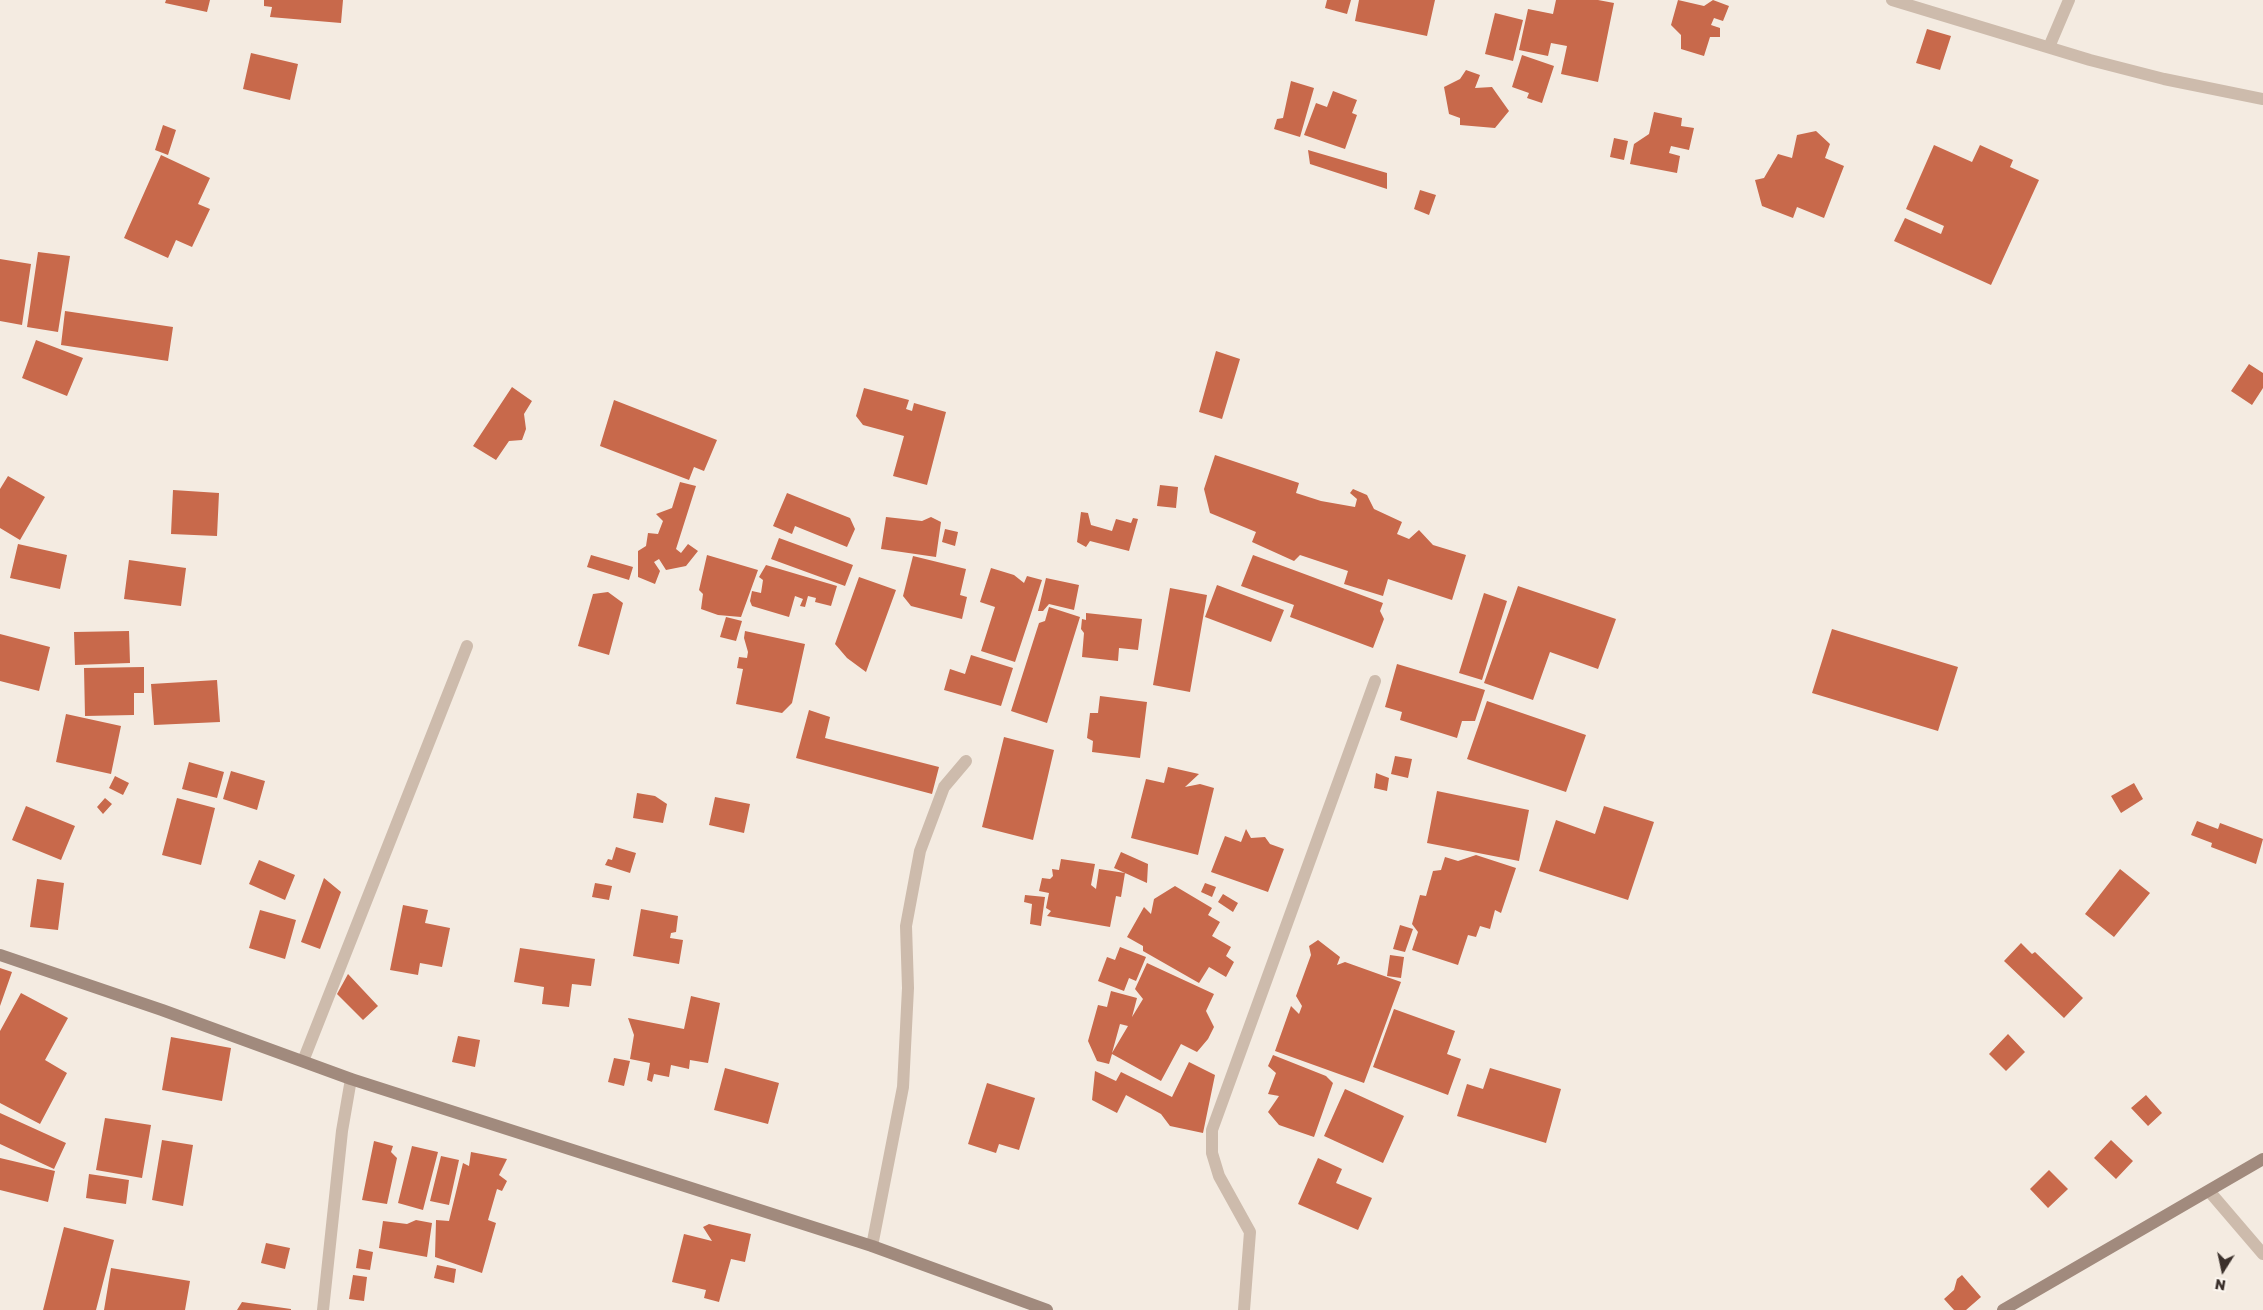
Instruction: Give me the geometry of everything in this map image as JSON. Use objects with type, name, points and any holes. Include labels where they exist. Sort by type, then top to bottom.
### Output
[{"type":"street","points":[[1892,0],[2164,79],[2263,99]]},
{"type":"street","points":[[2049,47],[2069,0]]},
{"type":"street","points":[[303,1062],[467,646]]},
{"type":"street","points":[[1244,1310],[1250,1232],[1219,1176],[1212,1153],[1212,1130],[1375,681]]},
{"type":"street","points":[[872,1246],[903,1086],[908,988],[906,926],[920,852],[944,787],[966,761]]},
{"type":"street","points":[[0,956],[351,1079],[872,1246],[1047,1310]]},
{"type":"street","points":[[323,1310],[342,1131],[351,1079]]},
{"type":"street","points":[[2003,1310],[2263,1159]]},
{"type":"street","points":[[2209,1192],[2263,1254]]},
{"type":"building","points":[[166,0],[210,0],[207,12],[165,3]]},
{"type":"building","points":[[264,0],[343,0],[341,23],[270,17],[272,7],[264,6]]},
{"type":"building","points":[[1327,0],[1351,0],[1347,14],[1325,8]]},
{"type":"building","points":[[1359,0],[1435,0],[1427,36],[1355,21]]},
{"type":"building","points":[[1556,0],[1598,0],[1614,3],[1598,82],[1561,74],[1567,46],[1551,43],[1548,56],[1519,50],[1528,9],[1553,14]]},
{"type":"building","points":[[1678,0],[1704,6],[1713,0],[1729,6],[1723,21],[1714,18],[1711,25],[1720,28],[1720,37],[1710,37],[1704,56],[1681,49],[1681,35],[1671,25]]},
{"type":"building","points":[[1495,13],[1523,20],[1513,61],[1485,54]]},
{"type":"building","points":[[1927,29],[1951,36],[1940,70],[1916,63]]},
{"type":"building","points":[[251,53],[298,64],[290,100],[243,89]]},
{"type":"building","points":[[1522,55],[1554,66],[1542,103],[1527,98],[1529,93],[1512,87]]},
{"type":"building","points":[[1466,70],[1480,75],[1475,88],[1492,87],[1509,111],[1495,128],[1460,125],[1460,118],[1449,114],[1444,87],[1460,79]]},
{"type":"building","points":[[1291,81],[1314,88],[1300,137],[1274,129],[1277,119],[1283,118]]},
{"type":"building","points":[[1333,91],[1357,100],[1352,113],[1357,115],[1345,149],[1304,135],[1316,103],[1327,107]]},
{"type":"building","points":[[1654,112],[1682,118],[1681,126],[1694,128],[1689,150],[1671,146],[1669,153],[1680,156],[1677,173],[1630,164],[1634,144],[1649,134]]},
{"type":"building","points":[[163,125],[176,130],[168,155],[155,150]]},
{"type":"building","points":[[1816,131],[1830,144],[1825,158],[1844,166],[1824,218],[1797,207],[1793,218],[1762,206],[1755,180],[1764,178],[1778,154],[1792,158],[1797,135]]},
{"type":"building","points":[[1614,138],[1628,141],[1624,160],[1610,157]]},
{"type":"building","points":[[1934,145],[1972,162],[1980,145],[2013,160],[2010,167],[2039,180],[1991,285],[1894,241],[1905,218],[1941,234],[1944,226],[1906,209]]},
{"type":"building","points":[[1308,150],[1387,173],[1387,189],[1310,164]]},
{"type":"building","points":[[161,155],[210,178],[198,204],[210,209],[192,247],[176,240],[168,258],[124,238]]},
{"type":"building","points":[[1420,190],[1436,195],[1429,215],[1414,209]]},
{"type":"building","points":[[38,252],[70,256],[58,332],[27,327]]},
{"type":"building","points":[[0,259],[31,264],[22,325],[0,321]]},
{"type":"building","points":[[65,311],[173,327],[168,361],[61,345]]},
{"type":"building","points":[[36,340],[83,358],[67,396],[22,378]]},
{"type":"building","points":[[1216,351],[1240,359],[1222,419],[1199,412]]},
{"type":"building","points":[[2249,364],[2263,373],[2263,388],[2252,405],[2231,391]]},
{"type":"building","points":[[512,387],[532,401],[524,414],[526,429],[522,440],[509,441],[496,460],[473,446]]},
{"type":"building","points":[[864,388],[909,400],[906,409],[912,411],[914,403],[946,412],[927,485],[893,476],[904,436],[863,425],[856,416]]},
{"type":"building","points":[[614,400],[717,440],[704,471],[694,467],[689,480],[600,446]]},
{"type":"building","points":[[1215,455],[1299,483],[1296,493],[1321,501],[1355,507],[1357,499],[1350,493],[1353,489],[1367,495],[1374,509],[1402,522],[1397,534],[1409,539],[1419,530],[1433,545],[1466,555],[1452,600],[1388,579],[1383,596],[1344,584],[1348,571],[1300,555],[1294,561],[1252,542],[1256,532],[1210,513],[1204,489]]},
{"type":"building","points":[[8,476],[45,497],[20,540],[0,528],[0,489]]},
{"type":"building","points":[[680,482],[696,486],[676,549],[681,553],[688,544],[698,551],[686,566],[666,570],[659,559],[654,562],[660,571],[655,584],[638,577],[638,551],[646,546],[648,533],[658,534],[663,521],[656,514],[672,508]]},
{"type":"building","points":[[1160,485],[1178,487],[1176,508],[1157,506]]},
{"type":"building","points":[[173,490],[219,493],[217,536],[171,534]]},
{"type":"building","points":[[787,493],[850,518],[855,529],[847,547],[795,526],[792,534],[773,526]]},
{"type":"building","points":[[1081,512],[1088,513],[1091,525],[1112,531],[1116,519],[1131,523],[1133,518],[1138,519],[1129,551],[1090,541],[1086,547],[1077,542]]},
{"type":"building","points":[[886,517],[922,521],[931,517],[941,522],[936,557],[881,549]]},
{"type":"building","points":[[945,529],[958,532],[955,546],[942,542]]},
{"type":"building","points":[[779,538],[853,565],[845,586],[771,559]]},
{"type":"building","points":[[18,544],[67,555],[60,589],[10,578]]},
{"type":"building","points":[[591,555],[633,567],[629,580],[587,567]]},
{"type":"building","points":[[707,555],[758,570],[741,617],[718,615],[701,609],[703,594],[699,590]]},
{"type":"building","points":[[1253,555],[1383,603],[1380,611],[1384,619],[1373,648],[1290,617],[1294,605],[1241,586]]},
{"type":"building","points":[[913,556],[966,569],[960,595],[967,597],[962,619],[911,606],[903,596]]},
{"type":"building","points":[[129,560],[186,568],[181,606],[124,599]]},
{"type":"building","points":[[766,565],[837,586],[831,606],[815,602],[816,598],[808,596],[805,607],[800,606],[803,599],[795,596],[789,617],[752,606],[750,601],[752,591],[761,593],[763,580],[759,577]]},
{"type":"building","points":[[991,568],[1014,575],[1024,583],[1027,576],[1042,580],[1015,662],[981,651],[995,607],[980,602]]},
{"type":"building","points":[[859,577],[896,590],[866,672],[847,658],[835,644]]},
{"type":"building","points":[[1046,578],[1079,585],[1074,610],[1049,604],[1043,611],[1038,611]]},
{"type":"building","points":[[1217,585],[1284,610],[1271,642],[1205,617]]},
{"type":"building","points":[[1518,586],[1616,619],[1598,669],[1550,652],[1533,700],[1484,683]]},
{"type":"building","points":[[1170,588],[1207,595],[1190,692],[1153,685]]},
{"type":"building","points":[[608,592],[623,603],[609,655],[578,646],[593,594]]},
{"type":"building","points":[[1484,593],[1507,601],[1482,680],[1459,673]]},
{"type":"building","points":[[1049,607],[1080,617],[1047,723],[1011,711],[1039,623],[1045,621]]},
{"type":"building","points":[[1086,613],[1142,619],[1138,650],[1119,648],[1118,661],[1082,657],[1084,633],[1081,629],[1082,619],[1086,620]]},
{"type":"building","points":[[726,617],[742,621],[736,641],[720,637]]},
{"type":"building","points":[[1832,629],[1958,667],[1938,731],[1812,693]]},
{"type":"building","points":[[129,631],[130,663],[75,665],[74,632]]},
{"type":"building","points":[[745,631],[805,644],[792,703],[782,713],[736,704],[743,669],[737,668],[739,657],[747,658],[748,652],[744,638]]},
{"type":"building","points":[[0,634],[50,647],[39,691],[0,681]]},
{"type":"building","points":[[971,655],[1013,668],[1001,706],[944,690],[950,669],[965,674]]},
{"type":"building","points":[[1397,664],[1485,690],[1475,721],[1462,721],[1457,738],[1400,720],[1402,712],[1385,707]]},
{"type":"building","points":[[144,667],[144,693],[134,693],[134,715],[85,716],[84,668]]},
{"type":"building","points":[[217,680],[220,722],[154,725],[151,684]]},
{"type":"building","points":[[1100,696],[1147,702],[1140,758],[1092,752],[1093,741],[1087,738],[1090,713],[1098,713]]},
{"type":"building","points":[[1487,701],[1586,735],[1566,792],[1467,759]]},
{"type":"building","points":[[809,710],[830,717],[825,738],[939,767],[932,794],[796,758]]},
{"type":"building","points":[[66,714],[121,726],[111,774],[56,762]]},
{"type":"building","points":[[1004,737],[1054,750],[1033,840],[982,827]]},
{"type":"building","points":[[1395,756],[1412,759],[1408,778],[1391,774]]},
{"type":"building","points":[[189,762],[224,772],[217,798],[182,789]]},
{"type":"building","points":[[1168,767],[1199,774],[1185,787],[1200,784],[1214,788],[1198,855],[1131,838],[1146,779],[1164,783]]},
{"type":"building","points":[[231,771],[265,781],[257,810],[223,799]]},
{"type":"building","points":[[1376,773],[1389,778],[1387,791],[1374,788]]},
{"type":"building","points":[[115,776],[129,783],[123,795],[109,788]]},
{"type":"building","points":[[2134,783],[2143,799],[2121,813],[2111,796]]},
{"type":"building","points":[[1437,791],[1529,810],[1519,861],[1427,843]]},
{"type":"building","points":[[637,793],[655,796],[667,804],[663,823],[633,818]]},
{"type":"building","points":[[715,797],[750,804],[744,833],[709,825]]},
{"type":"building","points":[[105,798],[112,804],[103,814],[97,807]]},
{"type":"building","points":[[177,798],[215,808],[201,865],[162,855]]},
{"type":"building","points":[[26,806],[75,826],[61,860],[12,840]]},
{"type":"building","points":[[1604,806],[1654,822],[1628,900],[1539,871],[1556,820],[1595,834]]},
{"type":"building","points":[[2197,821],[2218,829],[2220,823],[2263,839],[2256,864],[2211,847],[2212,843],[2191,835]]},
{"type":"building","points":[[1246,829],[1251,838],[1265,837],[1270,844],[1284,849],[1268,892],[1211,872],[1225,836],[1241,842]]},
{"type":"building","points":[[616,847],[636,853],[630,873],[605,865],[608,859],[612,860]]},
{"type":"building","points":[[1121,852],[1148,864],[1147,883],[1114,868]]},
{"type":"building","points":[[1476,855],[1516,868],[1501,913],[1495,910],[1490,929],[1480,926],[1476,937],[1468,935],[1458,965],[1412,950],[1418,932],[1412,924],[1420,895],[1426,896],[1433,871],[1441,870],[1445,857],[1458,861]]},
{"type":"building","points":[[1061,859],[1095,864],[1091,885],[1096,889],[1099,869],[1125,873],[1121,897],[1116,896],[1110,927],[1047,916],[1051,911],[1046,908],[1049,893],[1039,891],[1042,878],[1050,879],[1053,876],[1052,869],[1059,870]]},
{"type":"building","points":[[259,860],[295,875],[285,900],[249,884]]},
{"type":"building","points":[[2120,869],[2150,893],[2114,937],[2085,914]]},
{"type":"building","points":[[324,878],[341,892],[320,949],[301,942]]},
{"type":"building","points":[[37,879],[64,883],[58,930],[30,927]]},
{"type":"building","points":[[595,883],[612,886],[609,900],[592,897]]},
{"type":"building","points":[[1205,883],[1216,887],[1212,897],[1201,892]]},
{"type":"building","points":[[1175,886],[1212,908],[1208,915],[1220,922],[1212,936],[1231,947],[1226,956],[1234,962],[1226,977],[1209,967],[1199,983],[1143,951],[1143,946],[1127,937],[1144,907],[1151,914],[1154,899]]},
{"type":"building","points":[[1223,894],[1238,903],[1233,912],[1218,902]]},
{"type":"building","points":[[1025,895],[1045,897],[1041,926],[1030,924],[1032,904],[1024,902]]},
{"type":"building","points":[[403,905],[428,910],[425,923],[450,928],[442,967],[420,963],[418,975],[390,970]]},
{"type":"building","points":[[641,909],[678,916],[676,932],[671,933],[670,938],[683,940],[679,964],[633,956]]},
{"type":"building","points":[[260,910],[296,920],[285,959],[249,948]]},
{"type":"building","points":[[1400,925],[1413,929],[1405,952],[1393,949]]},
{"type":"building","points":[[1318,940],[1340,957],[1337,965],[1345,962],[1401,982],[1364,1083],[1275,1051],[1291,1006],[1299,1014],[1302,1006],[1296,996],[1311,955],[1309,946]]},
{"type":"building","points":[[2021,943],[2032,954],[2035,952],[2083,998],[2064,1018],[2004,961]]},
{"type":"building","points":[[1120,947],[1146,957],[1136,981],[1129,978],[1124,991],[1098,981],[1107,957],[1115,960]]},
{"type":"building","points":[[520,948],[595,959],[591,986],[572,984],[569,1007],[542,1004],[544,987],[514,982]]},
{"type":"building","points":[[1390,955],[1404,957],[1401,978],[1387,976]]},
{"type":"building","points":[[1147,963],[1214,994],[1206,1011],[1214,1027],[1208,1039],[1197,1052],[1181,1044],[1161,1081],[1112,1054],[1109,1064],[1097,1061],[1088,1041],[1098,1005],[1107,1007],[1111,991],[1137,998],[1132,1017],[1143,999],[1135,989]],"holes":[[[1120,1024],[1128,1026],[1112,1053]]]},
{"type":"building","points":[[0,968],[12,972],[0,1006]]},
{"type":"building","points":[[348,974],[378,1006],[363,1020],[337,994]]},
{"type":"building","points":[[21,993],[68,1018],[45,1060],[67,1073],[40,1124],[0,1103],[0,1031]]},
{"type":"building","points":[[691,996],[720,1003],[708,1063],[690,1060],[689,1069],[671,1065],[669,1077],[654,1074],[652,1082],[647,1080],[650,1063],[630,1059],[634,1035],[628,1018],[684,1029]]},
{"type":"building","points":[[1394,1009],[1455,1031],[1447,1054],[1461,1059],[1448,1095],[1373,1067]]},
{"type":"building","points":[[2008,1034],[2025,1052],[2006,1071],[1989,1054]]},
{"type":"building","points":[[458,1036],[480,1040],[475,1067],[452,1062]]},
{"type":"building","points":[[171,1037],[231,1048],[222,1101],[162,1090]]},
{"type":"building","points":[[1273,1055],[1326,1076],[1333,1083],[1314,1137],[1279,1125],[1268,1112],[1279,1096],[1268,1094],[1276,1073],[1268,1066]]},
{"type":"building","points":[[614,1058],[630,1061],[624,1086],[608,1082]]},
{"type":"building","points":[[1189,1062],[1215,1075],[1203,1133],[1170,1126],[1161,1114],[1126,1095],[1117,1113],[1092,1100],[1095,1071],[1116,1081],[1121,1072],[1172,1097]]},
{"type":"building","points":[[725,1068],[779,1083],[768,1124],[714,1110]]},
{"type":"building","points":[[1490,1068],[1561,1089],[1546,1143],[1457,1116],[1467,1084],[1483,1089]]},
{"type":"building","points":[[987,1083],[1035,1098],[1019,1150],[999,1144],[996,1153],[968,1144]]},
{"type":"building","points":[[1345,1089],[1404,1116],[1383,1163],[1324,1136]]},
{"type":"building","points":[[2146,1095],[2162,1113],[2148,1126],[2131,1108]]},
{"type":"building","points":[[0,1113],[66,1143],[54,1169],[0,1144]]},
{"type":"building","points":[[105,1118],[151,1125],[142,1178],[96,1170]]},
{"type":"building","points":[[162,1140],[193,1145],[183,1206],[152,1200]]},
{"type":"building","points":[[2111,1140],[2133,1161],[2116,1179],[2094,1158]]},
{"type":"building","points":[[374,1141],[393,1146],[391,1152],[397,1158],[387,1204],[362,1200]]},
{"type":"building","points":[[412,1146],[438,1152],[423,1210],[398,1203]]},
{"type":"building","points":[[471,1152],[507,1159],[499,1175],[507,1181],[502,1191],[497,1189],[488,1220],[496,1223],[482,1273],[435,1257],[436,1220],[449,1221],[463,1163],[469,1166]]},
{"type":"building","points":[[441,1156],[459,1160],[449,1205],[430,1201]]},
{"type":"building","points":[[0,1158],[55,1171],[48,1202],[0,1190]]},
{"type":"building","points":[[1318,1158],[1342,1169],[1336,1183],[1372,1198],[1358,1230],[1298,1204]]},
{"type":"building","points":[[2049,1170],[2068,1189],[2048,1208],[2030,1189]]},
{"type":"building","points":[[89,1174],[129,1180],[126,1204],[86,1198]]},
{"type":"building","points":[[416,1220],[432,1223],[427,1257],[379,1248],[383,1221],[407,1224]]},
{"type":"building","points":[[709,1224],[751,1234],[745,1262],[731,1259],[719,1302],[704,1298],[706,1290],[672,1282],[684,1234],[712,1241],[703,1227]]},
{"type":"building","points":[[64,1227],[114,1240],[96,1310],[43,1310]]},
{"type":"building","points":[[266,1243],[290,1248],[285,1269],[261,1263]]},
{"type":"building","points":[[359,1249],[373,1252],[370,1270],[356,1268]]},
{"type":"building","points":[[437,1265],[456,1269],[454,1283],[434,1278]]},
{"type":"building","points":[[111,1268],[190,1281],[185,1310],[104,1310]]},
{"type":"building","points":[[353,1275],[367,1277],[364,1301],[349,1299]]},
{"type":"building","points":[[1962,1275],[1981,1297],[1966,1310],[1954,1310],[1944,1299],[1954,1290],[1957,1279]]},
{"type":"building","points":[[242,1302],[291,1309],[291,1310],[237,1310]]}]
